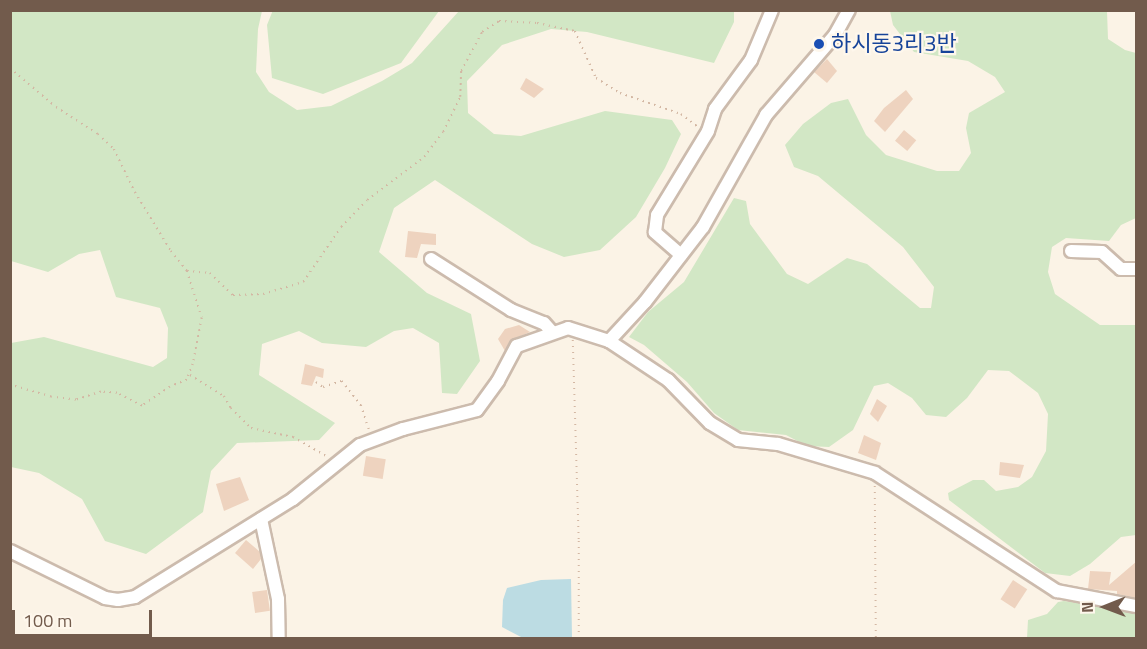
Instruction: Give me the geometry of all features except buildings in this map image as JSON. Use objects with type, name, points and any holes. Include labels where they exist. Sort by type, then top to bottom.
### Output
[{"type":"street","points":[[681,255],[655,232],[657,215],[704,137],[715,109],[751,60],[772,10]]},
{"type":"street","points":[[609,341],[645,302],[703,227],[766,115],[835,35],[849,10]]},
{"type":"street","points":[[1071,251],[1102,252],[1121,269],[1137,268]]},
{"type":"street","points":[[431,259],[511,310],[544,323],[553,333]]},
{"type":"street","points":[[10,550],[105,598],[127,600],[141,594],[293,500],[338,466],[360,445],[403,429],[477,410],[498,381],[517,346],[568,328],[609,341],[668,380],[710,423],[738,440],[778,444],[875,473],[1057,591],[1137,606]]},
{"type":"street","points":[[261,519],[278,599],[279,639]]},
{"type":"path","points":[[187,271],[210,273],[233,295],[263,294],[303,282],[340,227],[367,200],[424,158],[443,132],[460,97],[461,71],[482,32],[499,21],[537,23],[575,31],[596,78],[620,93],[681,114],[697,127],[704,137]]},
{"type":"path","points":[[10,68],[56,106],[98,134],[114,149],[135,192],[171,251],[187,271],[202,318],[187,380],[170,387],[142,405],[117,393],[101,392],[76,400],[51,397],[10,384]]},
{"type":"path","points":[[573,330],[579,541],[579,639]]},
{"type":"path","points":[[189,375],[224,396],[231,408],[251,428],[293,437],[338,466]]},
{"type":"path","points":[[315,382],[323,387],[342,381],[362,405],[372,441]]},
{"type":"path","points":[[875,473],[876,639]]},
{"type":"green space","points":[[11,10],[262,11],[258,29],[256,72],[269,92],[297,110],[331,106],[382,81],[412,63],[459,11],[734,10],[734,22],[714,63],[587,32],[551,29],[502,45],[467,81],[468,113],[494,134],[521,136],[605,111],[672,120],[681,134],[665,168],[636,217],[600,250],[564,257],[532,244],[435,180],[394,208],[379,252],[427,293],[471,314],[480,361],[457,394],[442,393],[439,343],[413,328],[394,331],[366,347],[322,343],[299,331],[262,344],[259,375],[335,423],[319,440],[237,443],[211,471],[203,512],[146,554],[105,541],[82,499],[39,473],[11,467],[11,343],[44,337],[153,367],[167,358],[168,328],[160,308],[116,297],[100,250],[79,254],[48,272],[11,261]]},
{"type":"green space","points":[[273,10],[439,11],[401,63],[323,94],[272,78],[267,25]]},
{"type":"green space","points":[[890,11],[1107,11],[1108,39],[1125,50],[1136,53],[1136,218],[1121,225],[1109,241],[1066,238],[1052,247],[1048,272],[1055,294],[1100,325],[1136,325],[1136,535],[1121,537],[1090,564],[1070,576],[1045,573],[949,500],[948,493],[973,480],[984,480],[996,491],[1018,487],[1032,477],[1046,451],[1048,414],[1038,393],[1009,371],[988,370],[967,398],[946,417],[926,415],[912,398],[888,383],[874,386],[853,430],[829,447],[807,446],[786,435],[738,430],[714,413],[687,382],[644,345],[629,337],[648,312],[684,282],[734,198],[746,201],[750,224],[787,274],[808,284],[847,258],[867,264],[920,308],[931,308],[934,287],[903,247],[818,176],[794,167],[785,145],[803,124],[831,103],[848,99],[866,135],[886,155],[937,171],[959,171],[971,153],[966,128],[969,113],[1005,92],[995,77],[968,61],[914,52],[893,25]]},
{"type":"green space","points":[[1058,602],[1136,611],[1136,638],[1027,638],[1028,620],[1047,614]]},
{"type":"water","points":[[571,579],[572,638],[523,638],[502,627],[503,600],[507,588],[541,580]]},
{"type":"place","name":"하시동3리3반","points":[[819,44]]}]
